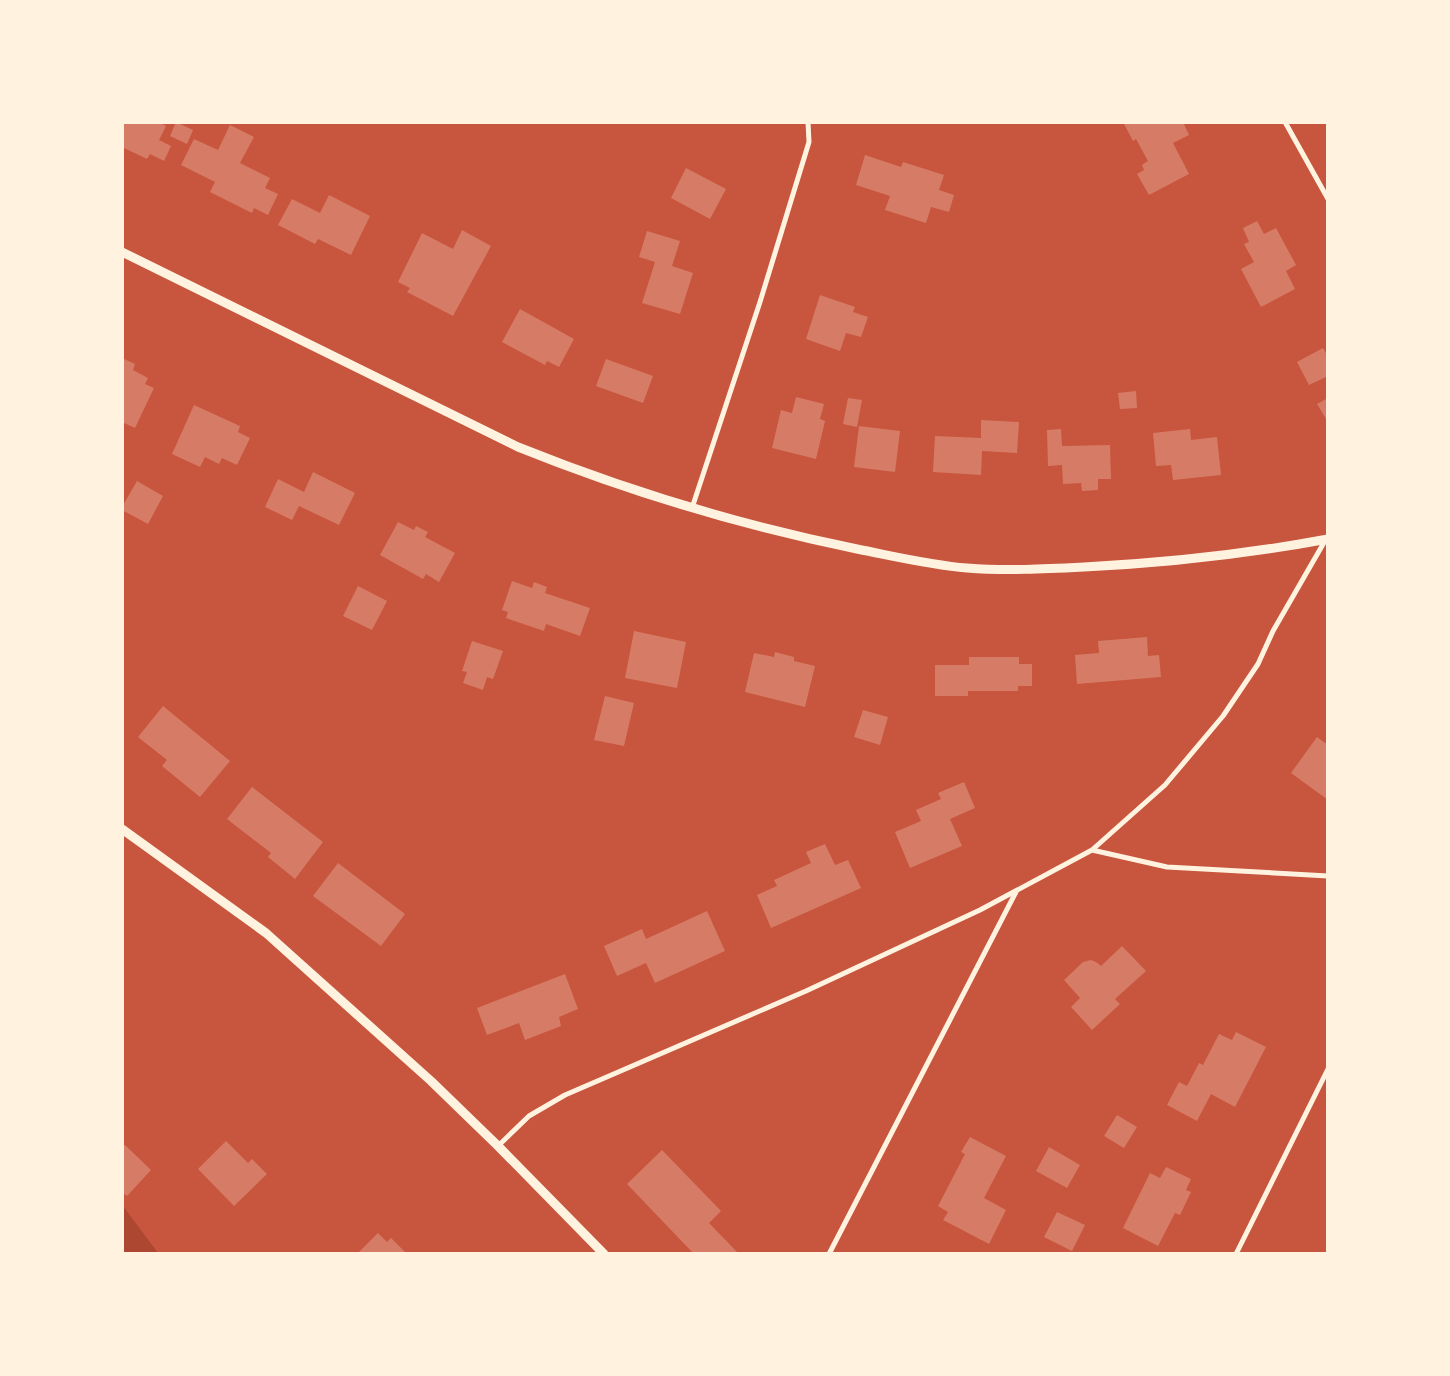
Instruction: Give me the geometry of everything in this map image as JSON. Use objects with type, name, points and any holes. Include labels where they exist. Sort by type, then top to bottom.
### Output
[{"type":"street","points":[[692,508],[760,302],[806,151],[808,122]]},
{"type":"street","points":[[1294,122],[1286,125],[1328,199]]},
{"type":"street","points":[[122,252],[518,447],[608,482],[774,531],[915,560],[966,568],[1025,570],[1194,559],[1327,539]]},
{"type":"street","points":[[498,1146],[529,1116],[565,1095],[806,990],[1016,892],[1092,850],[1165,785],[1224,716],[1258,664],[1274,631],[1327,539]]},
{"type":"street","points":[[122,829],[266,933],[431,1081],[604,1254]]},
{"type":"street","points":[[1092,850],[1167,867],[1328,876]]},
{"type":"street","points":[[829,1254],[1016,892]]},
{"type":"street","points":[[1236,1254],[1328,1069]]},
{"type":"shaded area","points":[[123,1206],[158,1253],[123,1253]]},
{"type":"building","points":[[122,122],[158,122],[166,126],[159,140],[171,146],[164,161],[150,154],[147,159],[122,147]]},
{"type":"building","points":[[176,122],[193,130],[187,144],[170,136]]},
{"type":"building","points":[[1123,122],[1183,122],[1189,135],[1173,143],[1189,174],[1149,195],[1137,174],[1144,170],[1142,165],[1148,161],[1136,139],[1133,141]]},
{"type":"building","points":[[230,125],[254,137],[240,163],[270,178],[265,188],[278,194],[268,215],[254,208],[252,213],[210,192],[215,182],[181,165],[194,139],[218,150]]},
{"type":"building","points":[[865,155],[901,167],[903,162],[944,175],[939,190],[954,195],[949,212],[931,207],[926,223],[885,210],[890,196],[856,185]]},
{"type":"building","points":[[686,168],[726,189],[710,219],[671,198]]},
{"type":"building","points":[[329,195],[370,216],[351,255],[318,239],[315,244],[278,225],[292,199],[320,213]]},
{"type":"building","points":[[1257,221],[1264,234],[1276,228],[1296,265],[1286,271],[1295,289],[1261,307],[1241,269],[1254,262],[1244,244],[1249,242],[1243,228]]},
{"type":"building","points":[[462,230],[491,246],[453,316],[407,292],[410,288],[398,282],[422,233],[453,249]]},
{"type":"building","points":[[647,231],[680,241],[672,266],[693,273],[680,314],[642,303],[655,262],[639,257]]},
{"type":"building","points":[[820,295],[855,307],[853,312],[868,317],[861,337],[846,333],[840,351],[806,339]]},
{"type":"building","points":[[520,309],[574,339],[559,367],[547,361],[545,365],[502,342]]},
{"type":"building","points":[[1323,348],[1328,357],[1328,376],[1309,385],[1297,362]]},
{"type":"building","points":[[122,358],[135,364],[133,370],[148,378],[145,384],[154,388],[135,428],[122,422]]},
{"type":"building","points":[[606,359],[653,376],[643,403],[596,386]]},
{"type":"building","points":[[1136,391],[1137,408],[1120,409],[1118,393]]},
{"type":"building","points":[[796,397],[824,404],[820,419],[825,421],[816,459],[772,448],[781,410],[792,413]]},
{"type":"building","points":[[848,398],[862,400],[857,427],[843,424]]},
{"type":"building","points":[[1328,398],[1328,422],[1317,404]]},
{"type":"building","points":[[194,405],[240,426],[238,432],[250,438],[237,465],[222,458],[219,464],[205,457],[200,467],[172,454]]},
{"type":"building","points":[[981,420],[1019,422],[1017,453],[982,451],[981,475],[933,472],[935,436],[981,438]]},
{"type":"building","points":[[859,426],[900,431],[895,472],[854,467]]},
{"type":"building","points":[[1061,429],[1062,446],[1110,445],[1111,479],[1098,479],[1098,490],[1082,491],[1081,483],[1063,484],[1062,465],[1048,466],[1047,430]]},
{"type":"building","points":[[1190,429],[1191,440],[1217,437],[1221,475],[1173,480],[1171,465],[1156,466],[1153,433]]},
{"type":"building","points":[[313,472],[355,493],[339,525],[299,506],[292,520],[265,507],[278,479],[304,492]]},
{"type":"building","points":[[137,481],[163,496],[148,524],[122,510]]},
{"type":"building","points":[[398,522],[414,530],[416,526],[428,532],[425,537],[455,553],[439,582],[426,574],[423,579],[380,555]]},
{"type":"building","points":[[512,581],[532,588],[534,582],[547,587],[545,593],[590,608],[580,636],[546,624],[544,631],[506,618],[508,612],[502,610]]},
{"type":"building","points":[[358,586],[387,601],[372,630],[343,616]]},
{"type":"building","points":[[634,631],[686,642],[677,688],[625,678]]},
{"type":"building","points":[[1147,637],[1148,656],[1159,655],[1161,677],[1077,684],[1075,655],[1099,653],[1098,641]]},
{"type":"building","points":[[472,641],[503,651],[493,679],[487,677],[483,690],[463,683],[467,672],[462,671]]},
{"type":"building","points":[[775,652],[794,657],[794,661],[815,666],[805,707],[745,692],[754,653],[774,657]]},
{"type":"building","points":[[969,657],[1019,657],[1019,664],[1032,664],[1032,686],[1018,686],[1018,691],[968,691],[968,696],[935,696],[935,665],[969,665]]},
{"type":"building","points":[[605,696],[634,703],[624,746],[594,740]]},
{"type":"building","points":[[163,706],[230,761],[200,797],[162,766],[167,760],[138,737]]},
{"type":"building","points":[[863,710],[888,717],[880,745],[854,737]]},
{"type":"building","points":[[1317,737],[1325,743],[1328,740],[1328,800],[1291,773]]},
{"type":"building","points":[[964,782],[975,808],[950,819],[962,846],[910,868],[895,832],[921,821],[916,810],[941,799],[938,793]]},
{"type":"building","points":[[252,787],[323,842],[295,879],[268,857],[271,853],[227,819]]},
{"type":"building","points":[[825,844],[835,865],[848,860],[861,888],[771,928],[757,895],[777,886],[774,880],[811,863],[806,852]]},
{"type":"building","points":[[338,863],[405,914],[381,946],[313,896]]},
{"type":"building","points":[[707,911],[725,951],[655,983],[646,963],[617,976],[604,946],[642,929],[646,939]]},
{"type":"building","points":[[1122,946],[1146,971],[1115,999],[1120,1004],[1092,1030],[1071,1007],[1080,998],[1064,980],[1083,962],[1091,960],[1101,966]]},
{"type":"building","points":[[565,974],[578,1009],[559,1017],[561,1026],[525,1040],[519,1023],[487,1035],[477,1008]]},
{"type":"building","points":[[1236,1032],[1266,1047],[1235,1107],[1211,1094],[1197,1121],[1167,1105],[1179,1082],[1187,1086],[1199,1063],[1203,1065],[1219,1034],[1232,1040]]},
{"type":"building","points":[[1117,1115],[1137,1127],[1124,1148],[1104,1136]]},
{"type":"building","points":[[970,1137],[1006,1156],[984,1198],[1006,1210],[989,1244],[943,1220],[948,1212],[938,1206],[965,1154],[961,1152]]},
{"type":"building","points":[[226,1141],[248,1163],[252,1159],[267,1174],[234,1206],[198,1169]]},
{"type":"building","points":[[125,1145],[151,1170],[127,1196],[122,1192],[122,1148]]},
{"type":"building","points":[[1049,1147],[1080,1165],[1067,1188],[1036,1171]]},
{"type":"building","points":[[662,1150],[721,1211],[709,1223],[739,1254],[694,1254],[627,1184]]},
{"type":"building","points":[[1166,1167],[1191,1179],[1186,1190],[1191,1192],[1180,1215],[1175,1213],[1158,1246],[1123,1228],[1150,1173],[1160,1178]]},
{"type":"building","points":[[1057,1212],[1085,1225],[1072,1251],[1044,1237]]},
{"type":"building","points":[[378,1233],[387,1242],[391,1238],[407,1254],[361,1254],[359,1252]]}]
